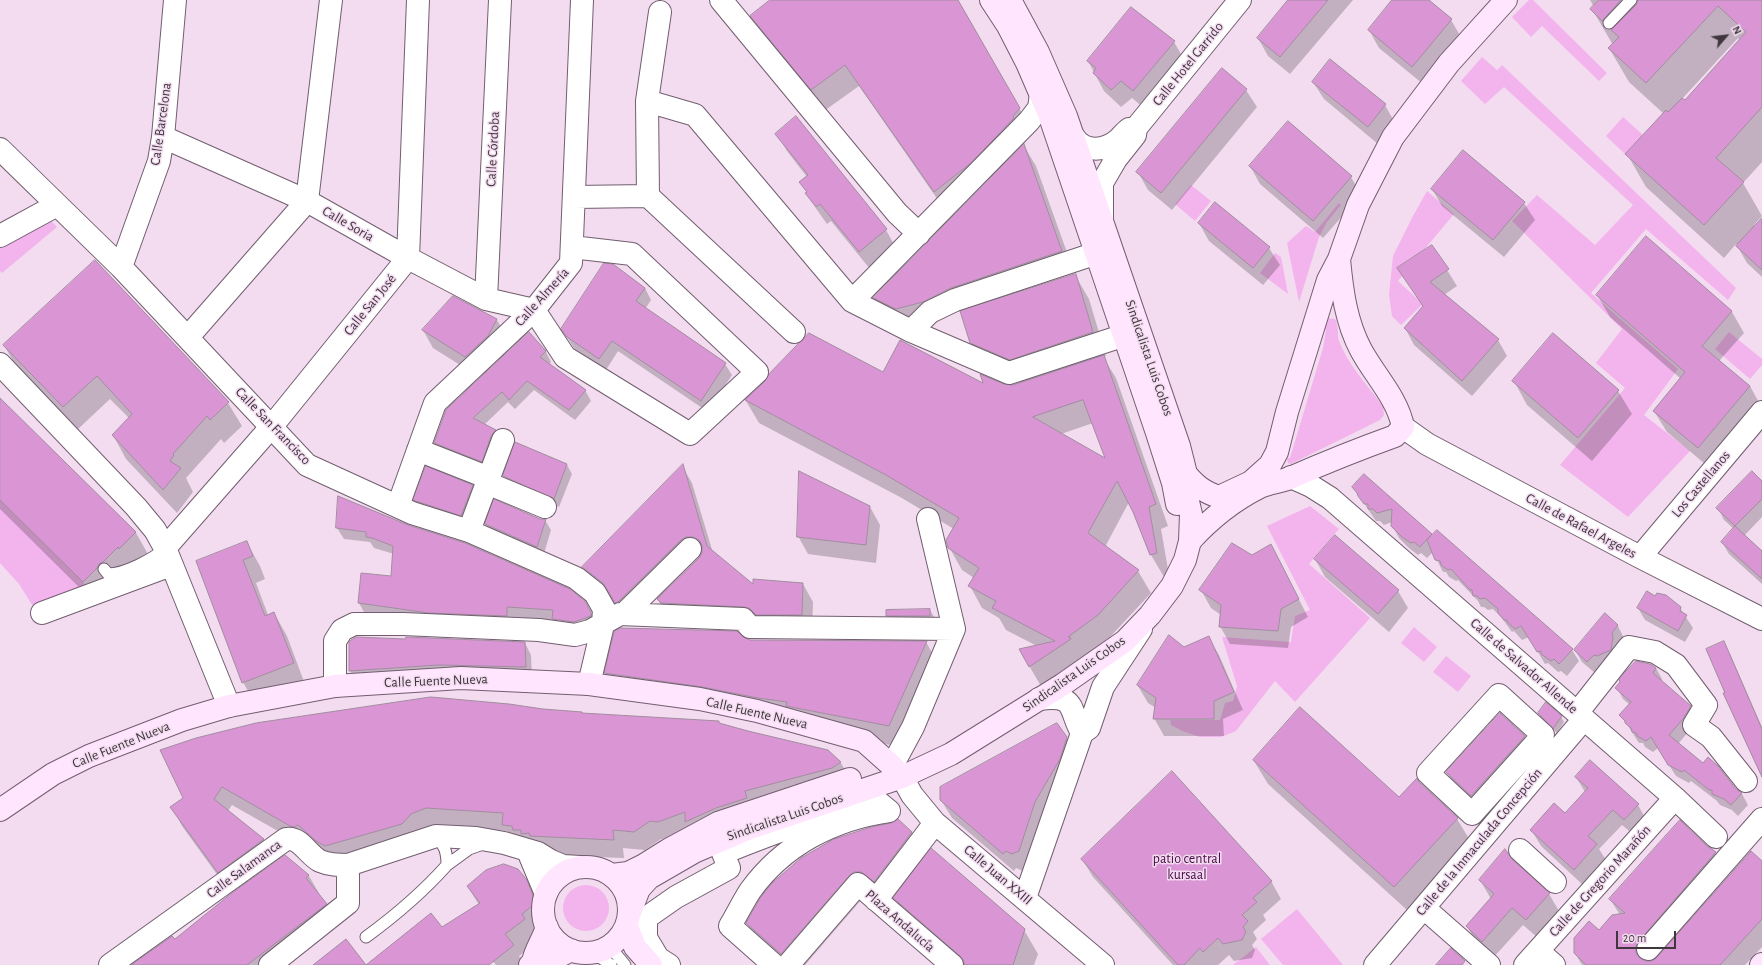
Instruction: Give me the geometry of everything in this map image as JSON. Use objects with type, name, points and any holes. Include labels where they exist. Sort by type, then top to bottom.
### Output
[{"type":"main road","name":"Sindicalista Luis Cobos","points":[[612,875],[628,873],[718,823],[772,804],[897,772],[945,746],[1008,710],[1075,666],[1129,623],[1149,601],[1164,579],[1174,556],[1178,529],[1178,510],[1173,483],[1125,335],[1041,94],[1008,26],[991,0]]},
{"type":"main road","name":"Sindicalista Luis Cobos","points":[[628,920],[636,894],[649,878],[694,852],[750,828],[897,772],[951,754],[1039,699],[1125,641],[1150,615],[1172,586],[1185,560],[1190,541],[1191,514],[1184,486],[1186,474],[1179,446],[1074,137],[1052,80],[1024,24],[1010,0]]},
{"type":"main road","points":[[1186,474],[1200,489],[1206,493],[1219,497],[1251,482],[1270,464],[1277,452],[1328,280],[1339,259],[1358,205],[1393,137],[1449,63],[1506,0]]},
{"type":"main road","points":[[1190,541],[1203,527],[1231,505],[1261,487],[1291,477],[1327,461],[1395,436],[1403,427],[1401,414],[1361,350],[1349,322],[1342,291],[1339,259]]},
{"type":"main road","points":[[1315,320],[1320,315],[1333,311],[1345,316],[1349,322]]},
{"type":"main road","points":[[1277,452],[1280,467],[1291,477]]},
{"type":"main road","name":"Calle Fuente Nueva","points":[[0,810],[53,774],[89,756],[182,720],[229,706],[335,686],[461,678],[589,684],[700,699],[757,711],[864,742],[897,772]]},
{"type":"main road","points":[[580,955],[561,944],[553,937],[547,927],[544,916],[544,905],[546,894],[559,876],[569,870],[580,867],[591,867],[612,875],[626,892],[629,903],[628,920],[635,947],[651,965]]},
{"type":"main road","points":[[547,927],[541,943],[535,951],[531,964],[543,965],[604,950],[613,944],[621,935],[628,920]]},
{"type":"street","name":"Calle Barcelona","points":[[121,266],[159,161],[175,0]]},
{"type":"street","points":[[188,337],[307,201],[331,0]]},
{"type":"street","points":[[408,258],[418,0]]},
{"type":"street","name":"Calle Córdoba","points":[[486,299],[500,0]]},
{"type":"street","name":"Calle Almería","points":[[398,506],[435,403],[534,310],[571,263],[582,0]]},
{"type":"street","points":[[722,0],[897,213],[918,234]]},
{"type":"street","name":"Calle Hotel Garrido","points":[[1102,218],[1102,183],[1116,159],[1135,135],[1136,128],[1240,0]]},
{"type":"street","points":[[648,196],[647,101],[660,12]]},
{"type":"street","points":[[852,301],[1029,120],[1039,108],[1041,94]]},
{"type":"street","points":[[647,101],[695,115],[852,301],[911,331],[1009,373],[1125,335]]},
{"type":"street","name":"Calle Hotel Garrido","points":[[1074,137],[1078,143],[1089,149],[1108,147],[1128,129],[1136,128]]},
{"type":"street","name":"Calle Soria","points":[[162,137],[307,201],[408,258],[486,299],[534,310]]},
{"type":"street","name":"Calle San Francisco","points":[[0,148],[121,266],[308,465],[412,513],[469,531],[576,578],[595,594],[604,608],[603,625],[589,684]]},
{"type":"street","points":[[574,196],[648,196],[794,332]]},
{"type":"street","points":[[0,236],[57,205]]},
{"type":"street","points":[[534,310],[565,357],[690,434],[756,372],[632,254],[572,247]]},
{"type":"street","points":[[911,331],[930,312],[955,300],[1097,253]]},
{"type":"street","name":"Calle San José","points":[[168,556],[408,258]]},
{"type":"street","points":[[0,364],[136,507],[155,530],[168,556],[229,706]]},
{"type":"street","name":"Los Castellanos","points":[[1640,557],[1762,412]]},
{"type":"street","name":"Calle de Rafael Argeles","points":[[1403,427],[1428,444],[1640,557],[1762,619]]},
{"type":"street","points":[[469,531],[503,440]]},
{"type":"street","points":[[418,450],[544,507]]},
{"type":"street","name":"Calle de Salvador Allende","points":[[1327,461],[1321,476],[1325,492],[1330,498]]},
{"type":"street","name":"Calle de Salvador Allende","points":[[1291,477],[1311,486],[1330,498],[1675,798],[1716,837]]},
{"type":"street","points":[[897,772],[913,727],[954,629],[928,519]]},
{"type":"street","points":[[624,614],[690,549]]},
{"type":"street","points":[[42,613],[168,556]]},
{"type":"street","points":[[335,686],[335,641],[342,630],[354,624],[403,624],[531,630],[575,635],[590,631],[613,618],[624,614],[743,619],[750,627],[954,629]]},
{"type":"street","points":[[1026,898],[1082,733],[1089,728],[1103,687],[1150,615]]},
{"type":"street","name":"Calle de la Inmaculada Concepción","points":[[1375,965],[1424,908],[1580,716],[1629,647],[1655,652],[1676,665],[1706,705],[1694,725],[1712,736],[1746,780]]},
{"type":"street","points":[[1039,699],[1077,699],[1094,694],[1103,687]]},
{"type":"street","points":[[1499,695],[1543,735],[1472,814],[1428,773],[1499,695]]},
{"type":"street","points":[[1063,700],[1073,708],[1077,724],[1082,733]]},
{"type":"street","name":"Calle Juan XXIII","points":[[897,772],[912,795],[935,823],[1026,898],[1103,965]]},
{"type":"street","name":"Calle de Gregorio Marañón","points":[[1531,958],[1675,798]]},
{"type":"street","points":[[669,965],[658,958],[646,938],[646,918],[676,897],[730,868],[723,853],[778,831],[878,802],[888,811],[847,820],[828,827],[804,840],[776,862],[750,891],[730,926],[774,965]]},
{"type":"street","points":[[876,900],[935,823]]},
{"type":"street","points":[[1648,949],[1760,825]]},
{"type":"street","name":"Calle Salamanca","points":[[110,965],[286,839],[291,838],[296,840],[319,860],[333,865],[348,865],[436,836],[476,838],[497,841],[538,853],[563,866],[580,867]]},
{"type":"street","points":[[1520,850],[1555,882]]},
{"type":"street","points":[[528,851],[546,894]]},
{"type":"street","points":[[270,965],[348,903],[348,865]]},
{"type":"street","name":"Plaza Andalucía","points":[[788,965],[858,884],[952,965]]},
{"type":"street","points":[[1424,908],[1489,965]]},
{"type":"street","points":[[1531,958],[1554,965]]},
{"type":"lane","points":[[1609,23],[1630,0]]},
{"type":"lane","points":[[104,570],[108,574],[117,573],[157,556],[168,556]]},
{"type":"lane","points":[[436,836],[444,843],[447,865]]},
{"type":"lane","points":[[366,937],[395,916],[426,888],[447,865],[469,849],[497,841]]},
{"type":"lane","points":[[613,944],[616,954],[625,965]]},
{"type":"lane","points":[[580,955],[600,958],[611,965]]},
{"type":"shaded area","points":[[1529,0],[1533,0],[1607,73],[1599,81],[1542,26],[1531,37],[1512,17]]},
{"type":"shaded area","points":[[1482,57],[1497,70],[1502,65],[1736,288],[1728,300],[1646,229],[1591,293],[1678,369],[1644,415],[1690,451],[1628,517],[1560,465],[1625,388],[1596,363],[1622,329],[1512,221],[1537,195],[1595,245],[1633,205],[1504,87],[1485,104],[1461,81]]},
{"type":"shaded area","points":[[1623,117],[1643,135],[1625,154],[1606,136]]},
{"type":"shaded area","points":[[1191,185],[1211,201],[1195,221],[1175,204]]},
{"type":"shaded area","points":[[1427,191],[1454,214],[1398,281],[1423,304],[1401,325],[1392,316],[1389,295],[1393,256]]},
{"type":"shaded area","points":[[1339,203],[1341,205],[1327,222],[1319,237],[1299,302],[1287,243],[1306,226],[1315,232]]},
{"type":"shaded area","points":[[49,219],[57,227],[2,273],[0,271],[0,248]]},
{"type":"shaded area","points":[[1275,253],[1281,257],[1288,294],[1260,273]]},
{"type":"shaded area","points":[[1326,318],[1335,319],[1339,341],[1343,350],[1359,375],[1383,406],[1384,415],[1380,420],[1291,464],[1288,463],[1287,458],[1290,458],[1323,348],[1326,330],[1323,329]]},
{"type":"shaded area","points":[[1729,332],[1762,359],[1762,365],[1750,379],[1715,349]]},
{"type":"shaded area","points":[[0,498],[88,588],[34,608],[19,584],[0,563]]},
{"type":"shaded area","points":[[1310,506],[1339,529],[1309,564],[1370,618],[1295,702],[1275,681],[1236,731],[1221,737],[1200,737],[1182,731],[1171,725],[1170,720],[1220,720],[1225,703],[1233,701],[1237,686],[1222,637],[1291,642],[1295,616],[1310,610],[1267,526]]},
{"type":"shaded area","points":[[1414,627],[1437,647],[1424,662],[1401,643]]},
{"type":"shaded area","points":[[1446,656],[1471,676],[1458,692],[1433,672]]},
{"type":"shaded area","points":[[586,885],[599,889],[605,895],[609,908],[605,921],[599,927],[586,931],[573,927],[567,921],[563,908],[567,895],[573,889]]},
{"type":"shaded area","points":[[1297,909],[1343,965],[1283,965],[1261,939]]},
{"type":"shaded area","points":[[1256,947],[1270,965],[1233,965]]},
{"type":"building","points":[[770,0],[958,0],[1020,108],[1013,116],[1014,118],[971,163],[934,192],[845,65],[811,90],[750,16]]},
{"type":"building","points":[[1288,0],[1328,0],[1280,57],[1257,38]]},
{"type":"building","points":[[1392,0],[1429,0],[1452,19],[1412,67],[1368,30]]},
{"type":"building","points":[[1599,0],[1621,0],[1602,21],[1590,9]]},
{"type":"building","points":[[1638,0],[1762,0],[1762,107],[1716,158],[1744,182],[1704,225],[1625,154],[1666,110],[1668,112],[1682,98],[1685,100],[1746,32],[1718,6],[1646,83],[1608,48],[1619,37],[1611,30],[1636,5]]},
{"type":"building","points":[[1131,7],[1175,41],[1133,91],[1121,81],[1111,90],[1093,73],[1096,68],[1087,61]]},
{"type":"building","points":[[1330,59],[1386,104],[1368,127],[1312,82]]},
{"type":"building","points":[[1222,68],[1247,89],[1161,193],[1136,172]]},
{"type":"building","points":[[796,116],[887,229],[859,252],[820,204],[816,207],[805,193],[807,192],[799,182],[808,175],[775,134]]},
{"type":"building","points":[[1288,121],[1352,176],[1313,221],[1249,166]]},
{"type":"building","points":[[1024,144],[1062,251],[951,288],[923,302],[896,309],[873,298]]},
{"type":"building","points":[[1463,150],[1525,202],[1493,240],[1431,189]]},
{"type":"building","points":[[1215,202],[1270,247],[1253,268],[1198,223]]},
{"type":"building","points":[[1762,218],[1762,270],[1736,246]]},
{"type":"building","points":[[1646,236],[1732,311],[1702,346],[1750,386],[1698,448],[1653,411],[1685,372],[1596,295]]},
{"type":"building","points":[[1432,245],[1449,269],[1430,282],[1499,339],[1462,381],[1404,328],[1423,306],[1397,268]]},
{"type":"building","points":[[95,260],[229,402],[210,420],[207,416],[173,454],[174,455],[170,461],[181,468],[163,490],[112,435],[132,414],[97,376],[63,407],[3,345]]},
{"type":"building","points":[[604,263],[613,264],[645,288],[636,301],[726,363],[701,401],[612,341],[599,359],[567,337],[561,329]]},
{"type":"building","points":[[1076,274],[1093,332],[1010,360],[970,343],[960,311]]},
{"type":"building","points":[[453,296],[497,319],[488,336],[465,357],[422,330]]},
{"type":"building","points":[[529,332],[546,351],[540,357],[586,390],[569,410],[527,381],[509,400],[502,392],[473,418],[496,430],[491,436],[482,462],[434,443],[446,410]]},
{"type":"building","points":[[809,333],[883,372],[900,340],[983,383],[980,374],[1004,384],[1013,385],[1104,355],[1156,504],[1149,507],[1157,553],[1150,555],[1133,512],[1117,481],[1088,533],[1139,570],[1098,615],[1068,637],[1071,639],[1029,667],[1019,649],[1055,641],[992,608],[996,601],[968,586],[979,568],[948,548],[946,540],[959,518],[886,475],[745,400],[765,381],[769,374]],"holes":[[[1083,400],[1105,458],[1033,417]]]},
{"type":"building","points":[[1553,333],[1619,390],[1578,438],[1512,381]]},
{"type":"building","points":[[0,398],[136,532],[119,549],[118,547],[99,564],[83,582],[0,500]]},
{"type":"building","points":[[515,442],[567,464],[554,499],[503,476]]},
{"type":"building","points":[[683,464],[707,546],[753,584],[753,579],[803,583],[802,615],[756,615],[749,608],[744,607],[661,603],[657,599],[699,558],[702,553],[702,545],[699,540],[693,537],[686,537],[681,540],[618,602],[615,603],[603,583],[582,567]]},
{"type":"building","points":[[426,466],[473,485],[461,516],[413,500]]},
{"type":"building","points":[[799,471],[870,506],[866,545],[797,537]]},
{"type":"building","points":[[1752,471],[1762,481],[1762,499],[1735,526],[1716,508]]},
{"type":"building","points":[[1364,474],[1432,534],[1420,547],[1414,542],[1411,543],[1402,537],[1391,526],[1392,509],[1377,513],[1373,509],[1368,509],[1368,504],[1364,504],[1352,487]]},
{"type":"building","points":[[338,496],[408,525],[465,543],[570,589],[585,601],[591,612],[591,616],[574,622],[552,619],[553,610],[507,607],[507,616],[429,613],[358,603],[361,573],[391,576],[393,546],[366,537],[366,532],[336,528]]},
{"type":"building","points":[[494,499],[540,519],[546,519],[537,547],[485,524]]},
{"type":"building","points":[[1735,526],[1762,551],[1762,579],[1721,542]]},
{"type":"building","points":[[1437,530],[1573,649],[1559,664],[1554,659],[1551,661],[1541,654],[1541,651],[1537,652],[1521,626],[1515,629],[1498,613],[1498,609],[1485,598],[1480,599],[1477,596],[1473,596],[1472,590],[1470,590],[1451,569],[1448,570],[1441,565],[1440,561],[1435,560],[1427,540]]},
{"type":"building","points":[[1335,535],[1399,590],[1378,614],[1314,559]]},
{"type":"building","points":[[247,541],[253,556],[243,560],[265,616],[274,612],[294,663],[242,683],[196,561]]},
{"type":"building","points":[[1232,543],[1252,555],[1271,544],[1299,599],[1281,609],[1278,631],[1219,627],[1221,605],[1199,590]]},
{"type":"building","points":[[1647,591],[1655,596],[1657,593],[1666,595],[1681,607],[1680,611],[1687,615],[1678,631],[1637,608]]},
{"type":"building","points":[[930,609],[930,616],[886,616],[886,610]]},
{"type":"building","points":[[1605,613],[1618,625],[1612,633],[1613,637],[1611,650],[1597,656],[1594,655],[1587,662],[1574,650]]},
{"type":"building","points":[[620,628],[737,631],[745,638],[750,640],[927,641],[889,726],[786,706],[787,702],[702,687],[604,673],[614,632]]},
{"type":"building","points":[[1169,635],[1184,647],[1209,636],[1234,692],[1214,701],[1214,719],[1153,719],[1156,698],[1137,685]]},
{"type":"building","points":[[356,637],[405,639],[406,637],[525,642],[526,667],[438,665],[349,671],[349,642]]},
{"type":"building","points":[[1724,641],[1762,729],[1762,777],[1723,693],[1725,693],[1706,649]]},
{"type":"building","points":[[1636,661],[1650,664],[1656,668],[1653,673],[1691,706],[1683,719],[1669,735],[1703,763],[1708,757],[1718,766],[1736,789],[1742,793],[1731,805],[1724,799],[1712,794],[1712,790],[1709,790],[1684,770],[1682,772],[1668,765],[1651,737],[1646,741],[1637,736],[1619,715],[1631,702],[1615,688],[1620,682],[1619,679]]},
{"type":"building","points":[[431,697],[509,704],[582,713],[719,721],[719,723],[748,731],[828,750],[841,762],[832,768],[745,791],[747,798],[716,808],[685,822],[685,812],[658,822],[650,821],[634,832],[613,830],[614,840],[530,836],[529,833],[521,834],[521,830],[513,830],[512,826],[502,825],[503,813],[426,808],[411,814],[402,824],[325,846],[316,841],[298,825],[294,827],[290,826],[222,787],[214,799],[264,839],[218,873],[170,807],[183,798],[160,750],[196,738],[256,723]]},
{"type":"building","points":[[1546,702],[1562,716],[1553,729],[1538,713]]},
{"type":"building","points":[[1300,707],[1399,797],[1417,778],[1419,782],[1458,818],[1394,887],[1253,760]]},
{"type":"building","points":[[1500,713],[1525,736],[1471,796],[1446,772]]},
{"type":"building","points":[[1057,723],[1067,737],[1060,759],[1035,802],[1019,851],[1012,854],[1006,851],[1003,854],[940,800],[940,787]]},
{"type":"building","points":[[1590,760],[1639,804],[1624,820],[1613,810],[1588,836],[1597,844],[1574,870],[1530,830],[1554,803],[1565,813],[1588,788],[1575,777]]},
{"type":"building","points":[[1172,771],[1272,881],[1253,898],[1257,902],[1242,915],[1248,921],[1243,927],[1246,932],[1242,940],[1223,944],[1218,938],[1203,952],[1200,948],[1184,965],[1178,965],[1081,859]]},
{"type":"building","points":[[898,819],[912,832],[874,882],[861,872],[854,872],[781,954],[746,923],[760,898],[772,883],[801,858],[834,839],[871,827],[891,823]]},
{"type":"building","points":[[1680,820],[1707,846],[1716,852],[1639,941],[1636,947],[1636,953],[1640,958],[1646,961],[1652,961],[1657,957],[1751,851],[1762,861],[1762,919],[1720,965],[1586,965],[1574,953],[1574,938],[1589,921],[1599,930],[1612,915],[1625,913],[1609,899]]},
{"type":"building","points":[[931,848],[1025,929],[1013,965],[964,965],[964,961],[960,956],[893,898]]},
{"type":"building","points":[[1505,849],[1512,859],[1550,893],[1526,920],[1512,908],[1482,942],[1466,926],[1494,894],[1479,880]]},
{"type":"building","points":[[285,855],[309,875],[306,878],[327,904],[247,965],[131,965],[172,936],[175,939],[232,893]]},
{"type":"building","points":[[504,864],[518,869],[527,880],[534,898],[532,906],[522,914],[525,919],[505,934],[514,945],[489,965],[366,965],[431,913],[442,927],[480,903],[467,886],[486,870]]},
{"type":"building","points":[[346,939],[366,965],[313,965]]},
{"type":"building","points":[[1451,948],[1465,961],[1462,965],[1436,965]]},
{"type":"park label","name":"patio central kursaal","points":[[1187,868]]}]
